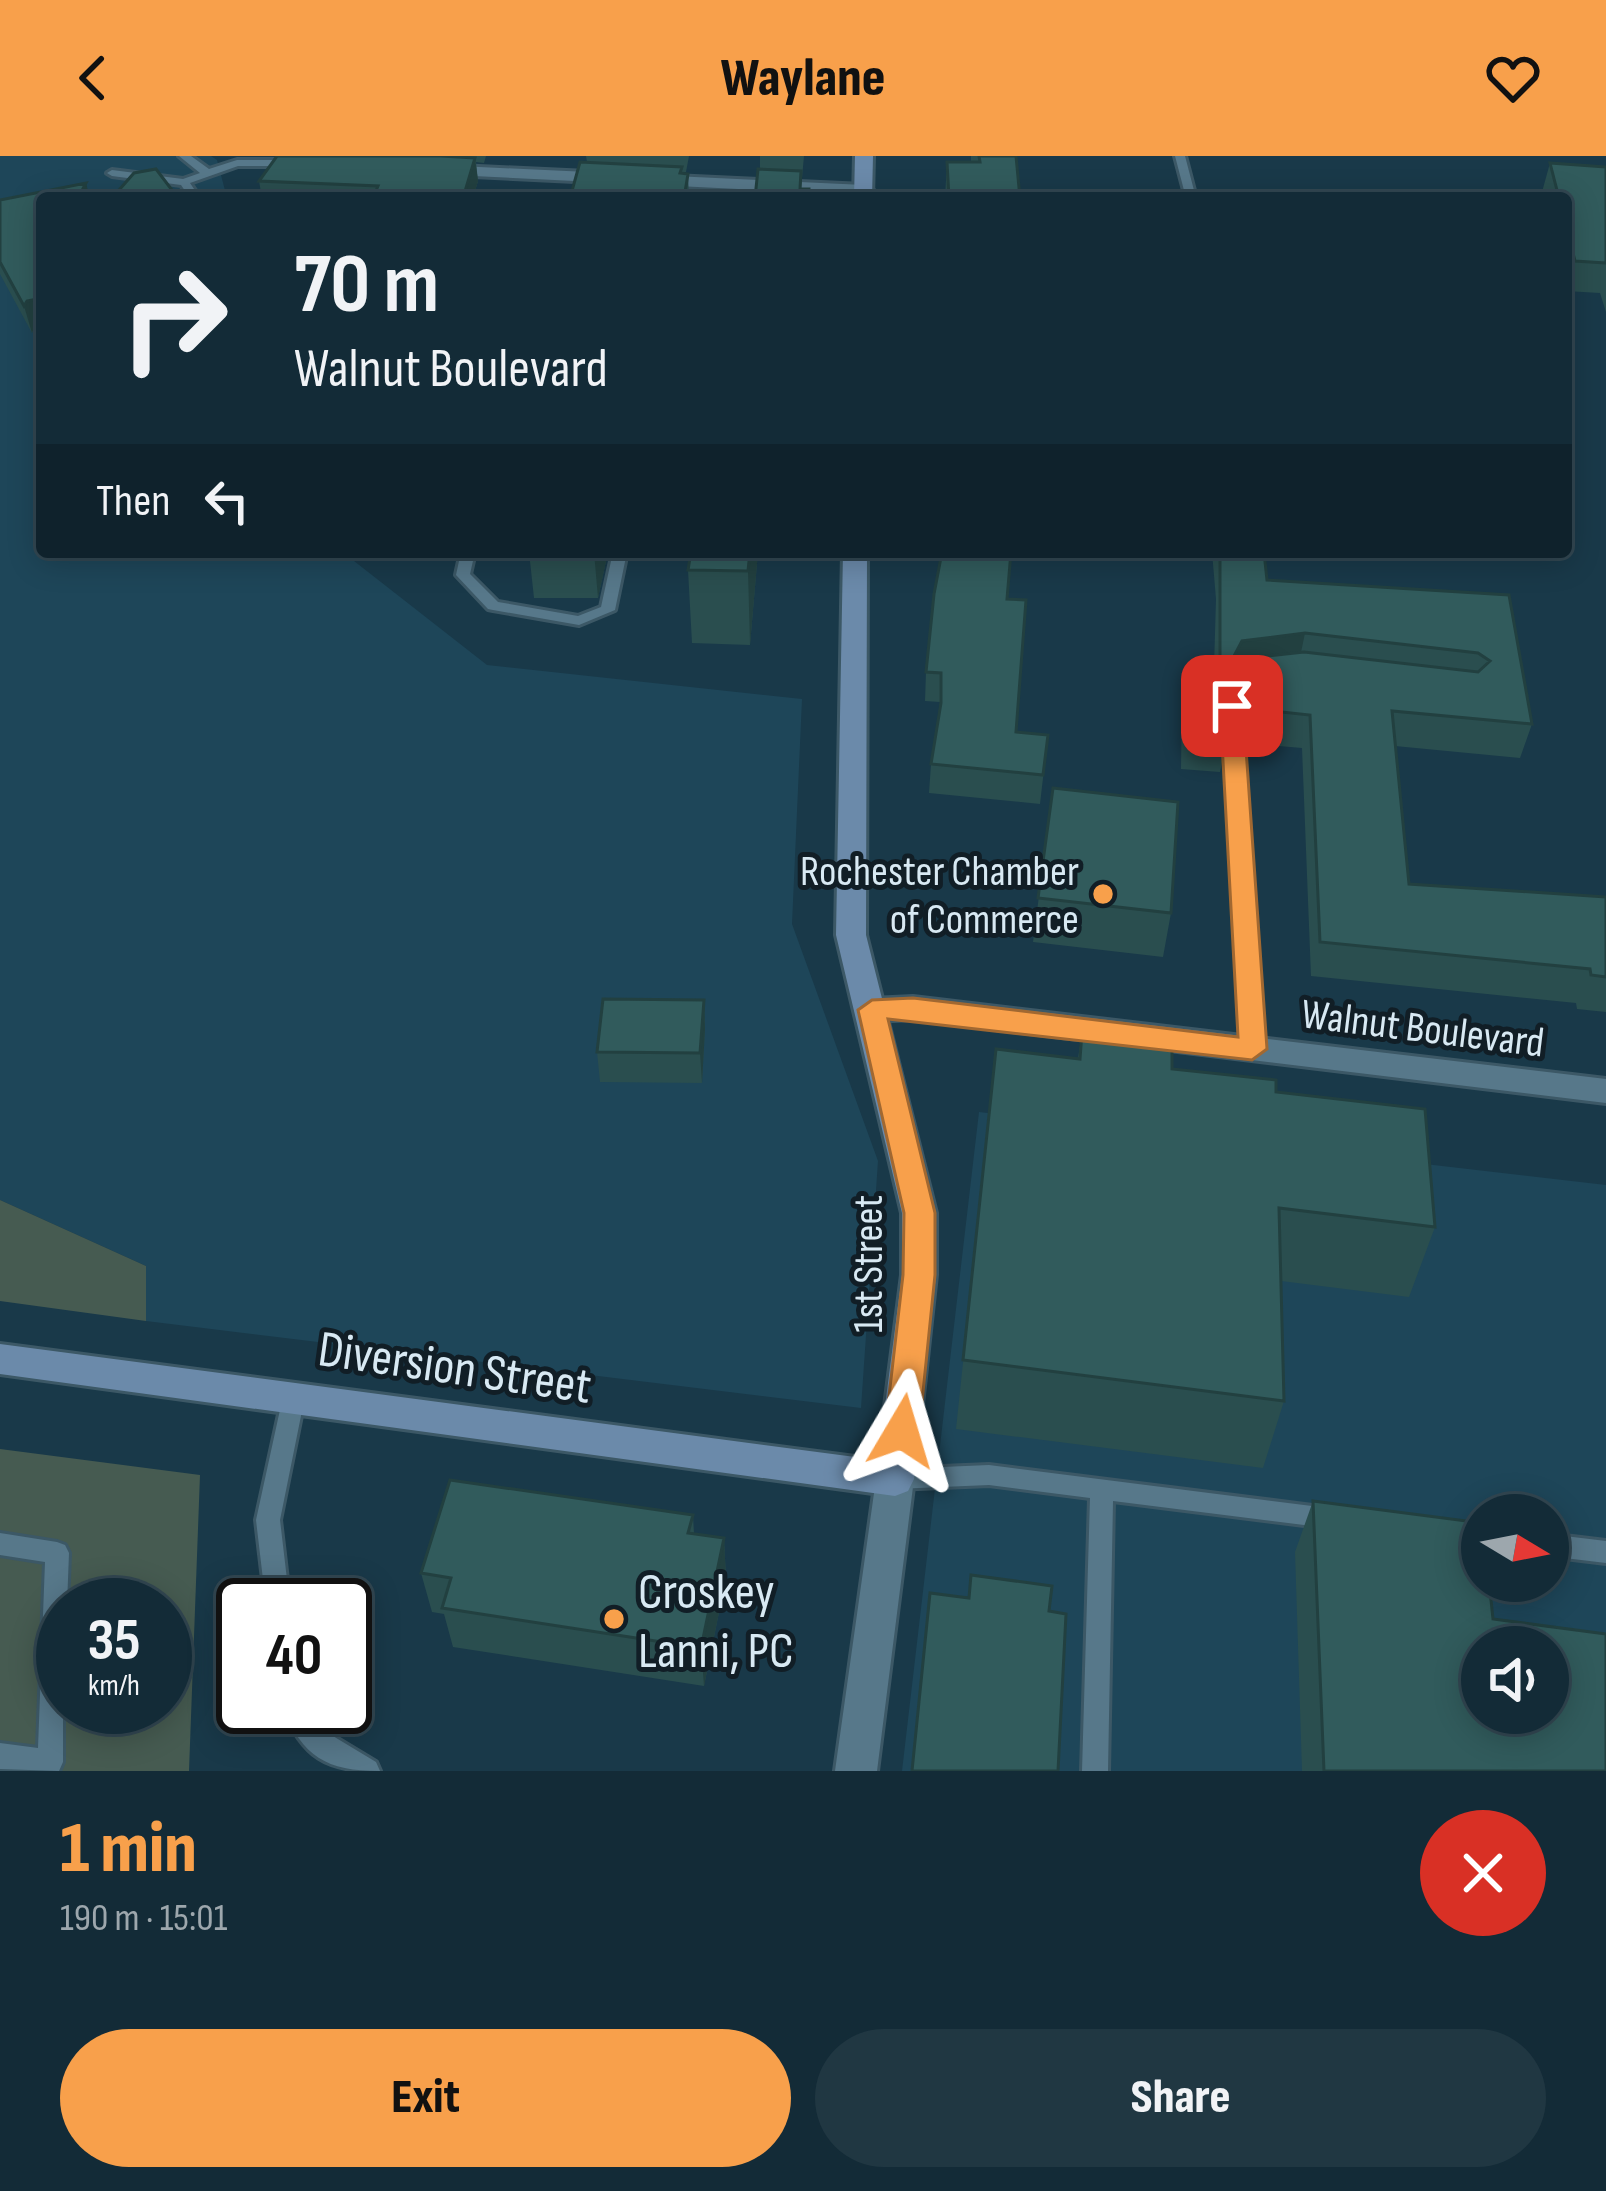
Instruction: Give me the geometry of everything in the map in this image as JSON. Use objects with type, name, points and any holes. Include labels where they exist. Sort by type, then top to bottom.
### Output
[{"type":"street","points":[[864,156],[864,192]]},
{"type":"street","points":[[287,163],[309,164]]},
{"type":"street","points":[[418,169],[831,192]]},
{"type":"street","points":[[526,192],[532,174]]},
{"type":"street","name":"1st Street","points":[[855,558],[849,902],[854,952],[920,1213],[919,1275],[895,1479]]},
{"type":"street","name":"Walnut Boulevard","points":[[872,1010],[913,1008],[1606,1091]]},
{"type":"street","name":"Diversion Street","points":[[0,1359],[895,1479]]},
{"type":"street","points":[[856,1771],[895,1479]]},
{"type":"lane","points":[[184,156],[206,172]]},
{"type":"lane","points":[[1180,156],[1189,192]]},
{"type":"lane","points":[[112,173],[184,182],[237,163],[287,163]]},
{"type":"lane","points":[[184,182],[191,192]]},
{"type":"lane","points":[[467,558],[463,575],[494,606],[579,621],[608,610],[619,558]]},
{"type":"lane","points":[[1252,1049],[1232,706],[1241,682],[1297,676]]},
{"type":"lane","points":[[275,1578],[268,1520],[294,1396]]},
{"type":"lane","points":[[895,1479],[988,1475],[1346,1520]]},
{"type":"lane","points":[[1095,1771],[1102,1489]]},
{"type":"lane","points":[[0,1544],[57,1553],[50,1762],[0,1756]]},
{"type":"lane","points":[[1569,1548],[1606,1552]]},
{"type":"lane","points":[[308,1734],[368,1771]]},
{"type":"shaded area","points":[[0,156],[211,156],[217,160],[225,192],[36,192],[36,558],[355,558],[487,665],[802,699],[792,924],[878,1161],[861,1408],[146,1321],[146,1266],[0,1200]]},
{"type":"shaded area","points":[[979,1112],[1606,1185],[1606,1771],[902,1771]]},
{"type":"green space","points":[[0,1200],[146,1266],[146,1321],[0,1301]]},
{"type":"green space","points":[[0,1449],[200,1475],[192,1690],[192,1578],[36,1578],[36,1734],[190,1734],[189,1771],[0,1771]]},
{"type":"building","points":[[277,156],[475,158],[465,192],[376,192],[378,186],[259,181]]},
{"type":"building","points":[[979,156],[1016,156],[1019,192],[949,192],[947,162],[980,162]]},
{"type":"building","points":[[580,162],[682,167],[680,173],[688,174],[685,192],[572,192]]},
{"type":"building","points":[[1550,163],[1606,167],[1606,263],[1575,261],[1572,192],[1557,192]]},
{"type":"building","points":[[156,169],[173,192],[117,192],[134,173]]},
{"type":"building","points":[[758,169],[801,171],[800,189],[809,189],[809,192],[756,192]]},
{"type":"building","points":[[86,183],[81,192],[40,192]]},
{"type":"building","points":[[36,193],[36,299],[24,306],[0,262],[0,200]]},
{"type":"building","points":[[690,558],[749,558],[748,571],[688,570]]},
{"type":"building","points":[[941,558],[1010,558],[1007,599],[1026,600],[1016,732],[1048,735],[1043,775],[931,764],[941,703],[941,673],[926,672]]},
{"type":"building","points":[[1220,558],[1265,558],[1267,580],[1509,595],[1532,724],[1392,711],[1409,884],[1606,897],[1606,977],[1591,975],[1590,969],[1320,942],[1310,715],[1253,709],[1250,673],[1257,657],[1304,652],[1478,672],[1490,661],[1478,653],[1305,633],[1242,641],[1225,673],[1227,738],[1187,735],[1187,665],[1220,667]]},
{"type":"building","points":[[1053,788],[1178,802],[1171,913],[1038,898]]},
{"type":"building","points":[[603,999],[704,1000],[700,1053],[597,1052]]},
{"type":"building","points":[[1082,1032],[1172,1042],[1172,1069],[1276,1080],[1276,1092],[1425,1109],[1435,1227],[1279,1208],[1284,1401],[963,1360],[996,1049],[1080,1059]]},
{"type":"building","points":[[450,1480],[693,1515],[688,1533],[724,1538],[701,1648],[442,1608],[451,1578],[421,1573]]},
{"type":"building","points":[[1313,1501],[1461,1520],[1461,1602],[1491,1602],[1493,1619],[1546,1626],[1461,1626],[1461,1734],[1569,1734],[1569,1629],[1606,1634],[1606,1771],[1324,1771]]},
{"type":"building","points":[[971,1575],[1052,1586],[1049,1611],[1066,1614],[1058,1771],[912,1771],[930,1593],[969,1598]]},
{"type":"place","name":"Rochester Chamber of Commerce","points":[[1103,894]]},
{"type":"place","name":"Croskey Lanni, PC","points":[[614,1619]]},
{"type":"route","points":[[902,1431],[919,1275],[920,1213],[908,1146],[872,1010],[913,1008],[1252,1049],[1232,706]]}]
